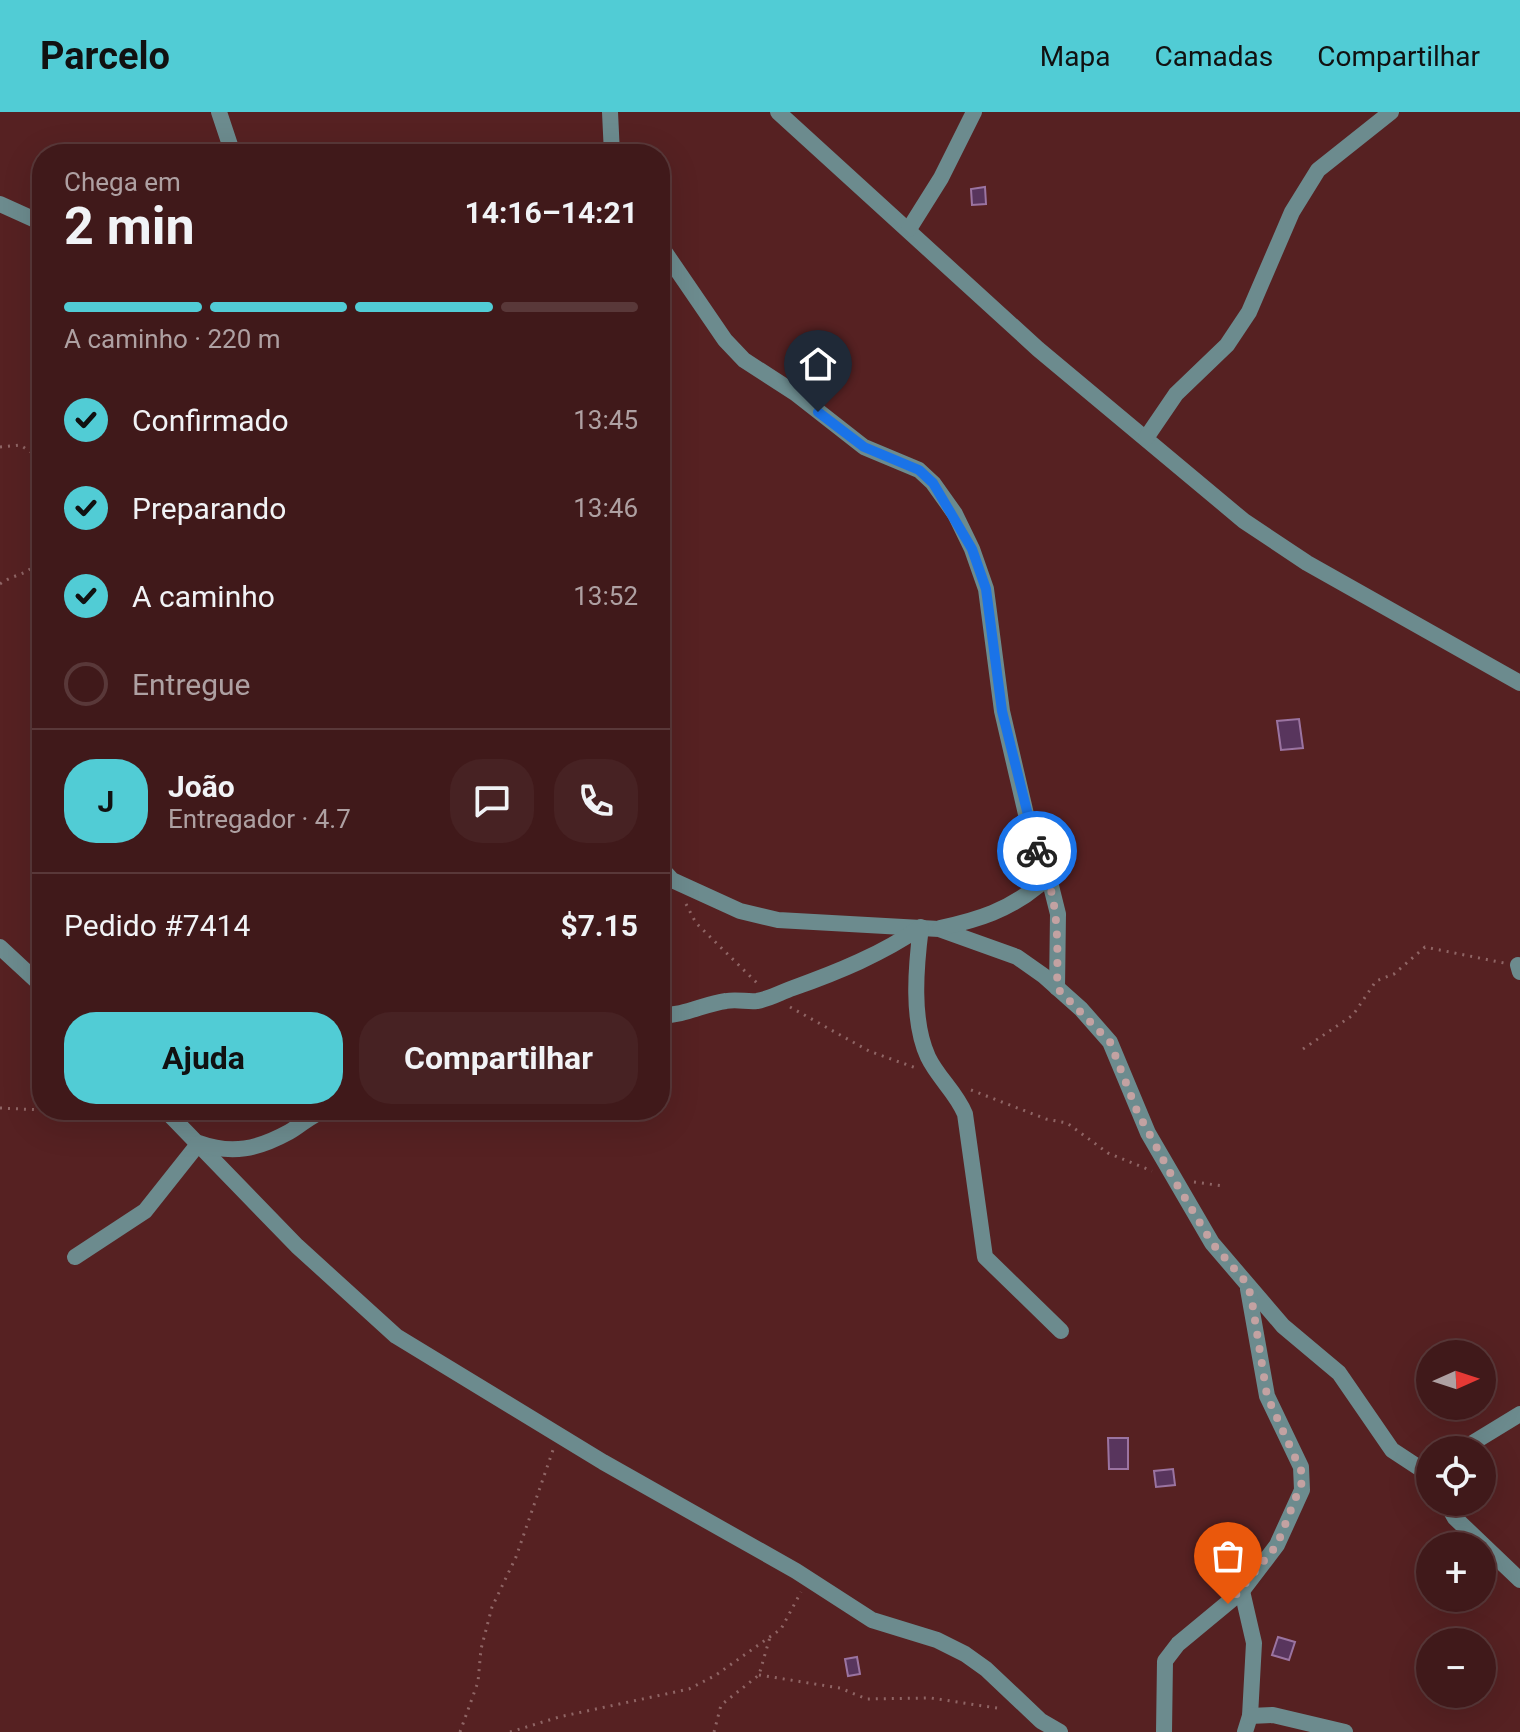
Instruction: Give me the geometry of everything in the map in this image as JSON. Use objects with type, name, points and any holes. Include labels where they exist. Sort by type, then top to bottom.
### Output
[{"type":"street","points":[[219,112],[230,144]]},
{"type":"street","points":[[610,112],[612,144]]},
{"type":"street","points":[[778,112],[1038,349],[1280,546],[1520,683]]},
{"type":"street","points":[[909,229],[941,178],[974,112]]},
{"type":"street","points":[[1146,438],[1176,394],[1227,345],[1249,312],[1292,212],[1318,170],[1391,112]]},
{"type":"street","points":[[0,204],[32,218]]},
{"type":"street","points":[[670,260],[725,340],[744,360],[795,393],[864,447],[919,470],[933,483],[955,514],[986,589],[1002,711],[1032,840],[1058,914],[1057,988]]},
{"type":"street","points":[[939,929],[1000,912],[1022,899],[1039,885],[1040,856]]},
{"type":"street","points":[[670,878],[703,896],[765,917],[939,929],[1017,957],[1057,988],[1110,1042],[1137,1111],[1212,1243],[1303,1345],[1339,1373],[1392,1450],[1416,1463]]},
{"type":"street","points":[[670,1016],[678,1016],[726,1001],[755,1001],[774,997],[834,975],[862,957],[888,950],[921,927]]},
{"type":"street","points":[[921,927],[916,963],[923,1044],[930,1060],[957,1094],[965,1114],[985,1257],[1061,1331]]},
{"type":"street","points":[[0,947],[32,977]]},
{"type":"street","points":[[175,1120],[297,1246],[396,1336],[558,1435],[808,1578],[872,1620],[937,1640],[965,1654],[986,1669],[1041,1721],[1060,1732]]},
{"type":"street","points":[[199,1143],[219,1150],[242,1151],[291,1131],[304,1120]]},
{"type":"street","points":[[75,1257],[145,1211],[199,1143]]},
{"type":"street","points":[[1164,1732],[1166,1698],[1162,1671],[1165,1661],[1178,1644],[1242,1591],[1277,1545],[1304,1477],[1267,1396],[1254,1308],[1244,1280]]},
{"type":"street","points":[[1484,1436],[1520,1414]]},
{"type":"street","points":[[1454,1516],[1520,1580]]},
{"type":"street","points":[[1242,1591],[1254,1643],[1248,1724],[1273,1715],[1345,1732]]},
{"type":"path","points":[[0,447],[20,445],[32,453]]},
{"type":"path","points":[[0,584],[32,569]]},
{"type":"path","points":[[1303,1049],[1353,1015],[1376,981],[1394,974],[1425,947],[1519,968]]},
{"type":"path","points":[[1,1111],[32,1110]]},
{"type":"path","points":[[460,1732],[478,1682],[481,1649],[492,1607],[516,1557],[558,1435]]},
{"type":"path","points":[[510,1732],[689,1689],[716,1675],[781,1629],[808,1578]]},
{"type":"path","points":[[714,1732],[721,1705],[759,1675],[770,1637]]},
{"type":"path","points":[[759,1675],[840,1688],[867,1699],[931,1698],[1011,1710]]},
{"type":"building","points":[[985,187],[986,204],[972,205],[971,189]]},
{"type":"building","points":[[1299,719],[1303,748],[1281,750],[1277,721]]},
{"type":"building","points":[[1108,1438],[1128,1438],[1128,1469],[1109,1469]]},
{"type":"building","points":[[1173,1469],[1175,1485],[1156,1487],[1154,1471]]},
{"type":"building","points":[[1278,1637],[1295,1642],[1289,1660],[1272,1655]]},
{"type":"building","points":[[857,1657],[860,1674],[848,1676],[845,1659]]},
{"type":"way so far","points":[[1037,851],[1047,870],[1058,914],[1057,988],[1081,1009],[1110,1042],[1137,1111],[1173,1178],[1212,1243],[1244,1280],[1251,1295],[1267,1396],[1304,1477],[1302,1490],[1277,1545],[1242,1591],[1228,1604]]},
{"type":"route","points":[[818,412],[864,447],[919,470],[933,483],[955,514],[986,589],[1002,711],[1037,851]]}]
